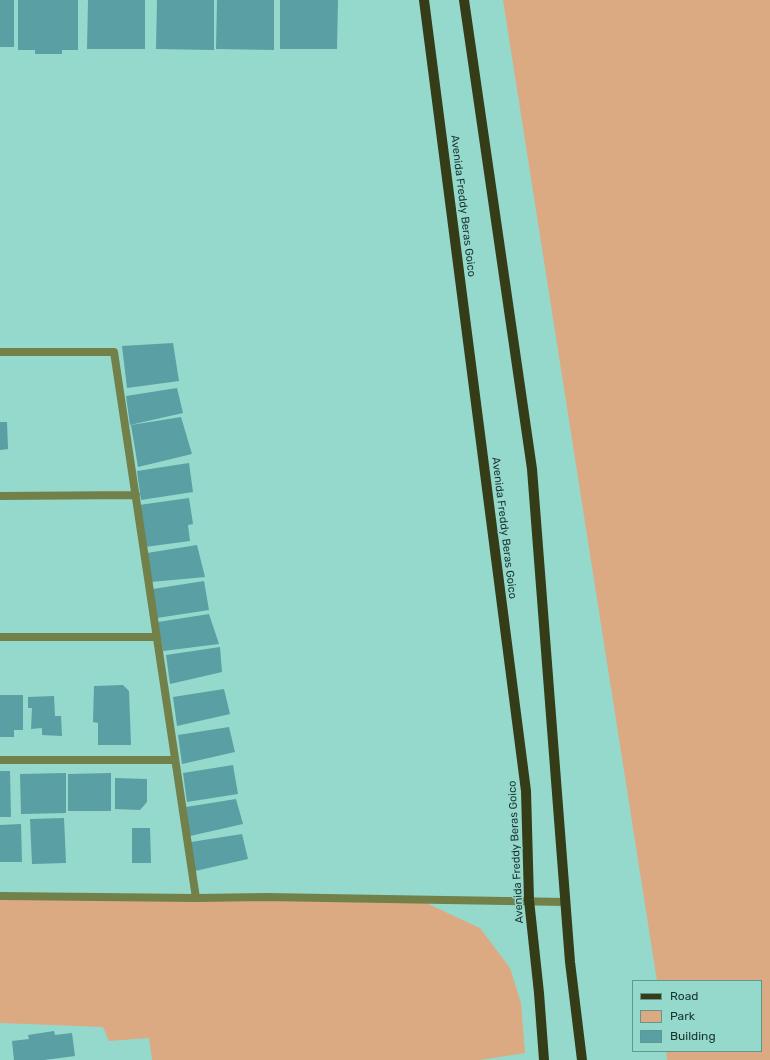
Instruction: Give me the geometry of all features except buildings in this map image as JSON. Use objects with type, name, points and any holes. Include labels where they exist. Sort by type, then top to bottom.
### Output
[{"type":"main road","name":"Avenida Freddy Beras Goico","points":[[424,0],[526,791],[529,900],[539,993],[544,1060]]},
{"type":"main road","points":[[464,0],[532,469],[570,962],[582,1060]]},
{"type":"street","points":[[0,352],[114,352],[196,898]]},
{"type":"street","points":[[0,496],[136,495]]},
{"type":"street","points":[[0,637],[156,637]]},
{"type":"street","points":[[0,760],[175,760]]},
{"type":"street","points":[[0,896],[196,898],[266,897],[529,900],[566,902]]},
{"type":"green space","points":[[503,0],[770,0],[770,1060],[667,1060],[666,1052],[762,1052],[762,980],[657,980]]},
{"type":"green space","points":[[0,900],[347,900],[426,903],[480,928],[510,968],[521,1003],[525,1053],[480,1060],[152,1060],[149,1038],[109,1041],[103,1027],[0,1023]]}]
